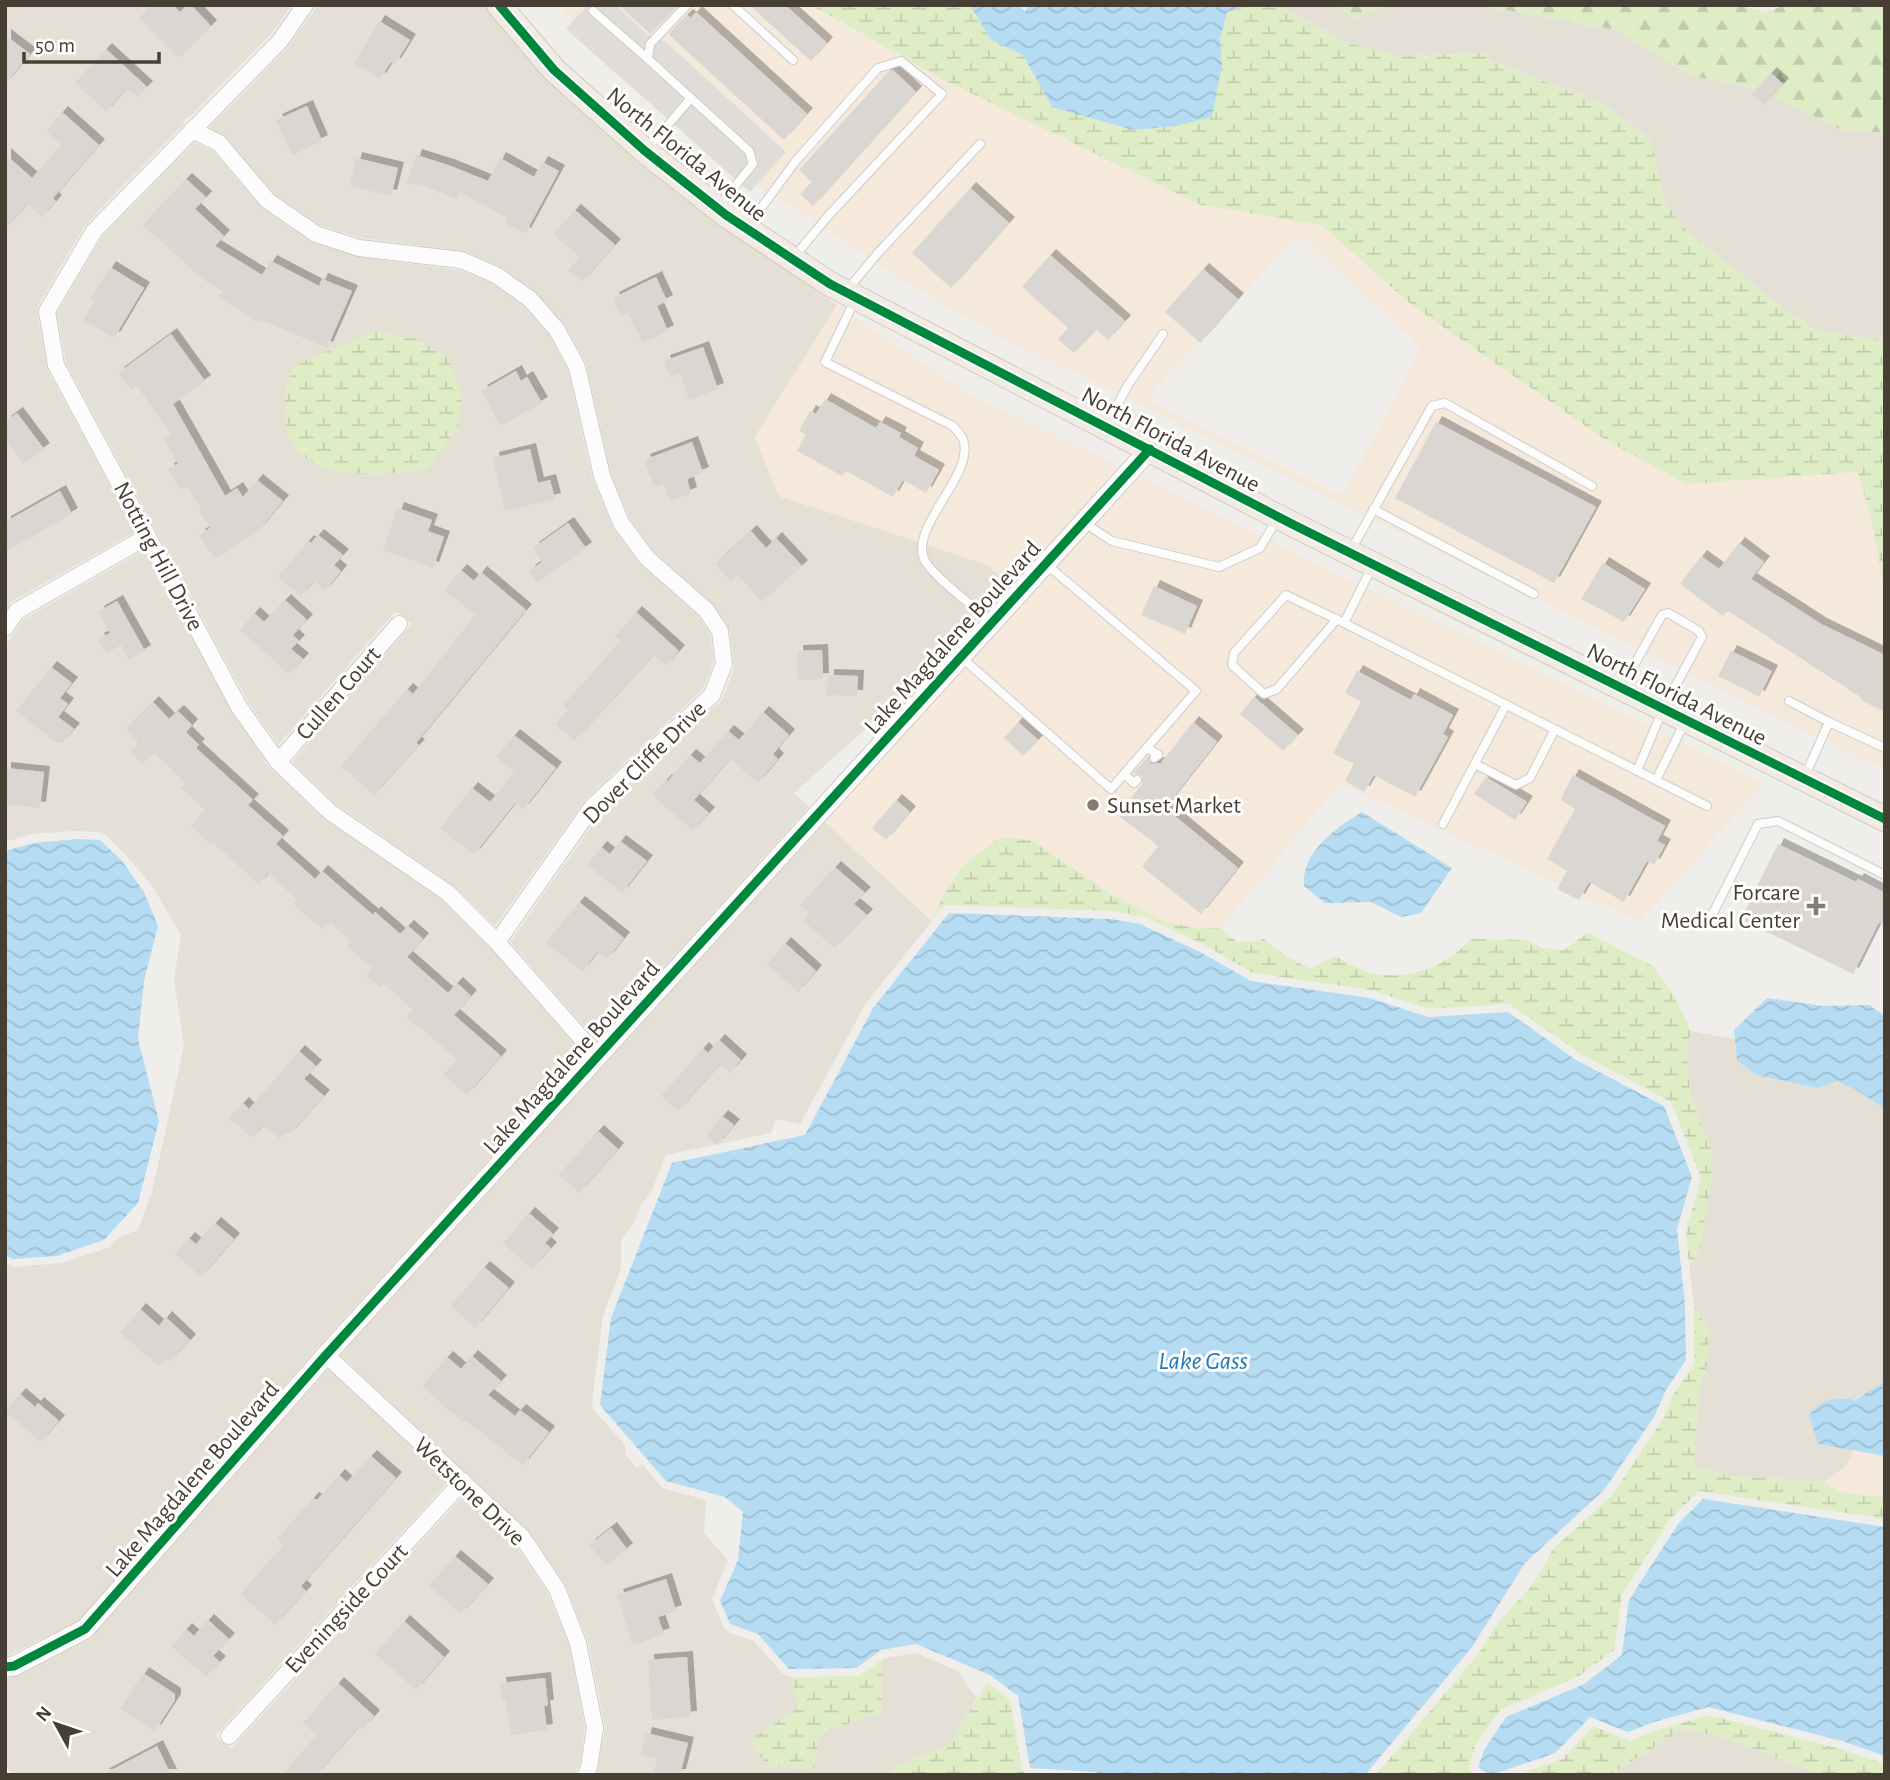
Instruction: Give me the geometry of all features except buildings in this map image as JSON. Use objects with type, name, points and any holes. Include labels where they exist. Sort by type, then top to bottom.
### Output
[{"type":"main road","name":"North Florida Avenue","points":[[499,5],[554,70],[645,151],[747,229],[851,294],[1278,517],[1885,819]]},
{"type":"street","name":"Notting Hill Drive","points":[[305,5],[279,41],[94,231],[47,310],[56,365],[239,707],[278,762],[330,812],[448,893],[498,942],[597,1056]]},
{"type":"street","name":"Dover Cliffe Drive","points":[[192,130],[219,143],[268,201],[316,234],[359,248],[461,260],[496,275],[530,299],[558,330],[577,367],[602,476],[621,523],[647,558],[706,610],[720,631],[724,664],[712,695],[592,807],[498,942]]},
{"type":"street","name":"Lake Magdalene Boulevard","points":[[5,1667],[85,1629],[326,1355],[1150,449]]},
{"type":"street","points":[[5,628],[17,611],[148,536]]},
{"type":"street","name":"Cullen Court","points":[[278,762],[399,624]]},
{"type":"street","name":"Wetstone Drive","points":[[326,1355],[522,1537],[557,1589],[578,1643],[595,1728],[586,1775]]},
{"type":"street","name":"Eveningside Court","points":[[229,1736],[463,1481]]},
{"type":"lane","points":[[648,59],[650,44],[687,5]]},
{"type":"lane","points":[[733,5],[793,60]]},
{"type":"lane","points":[[593,10],[749,151],[753,164],[717,208]]},
{"type":"lane","points":[[747,229],[795,162],[878,68],[901,61],[942,93],[829,215],[793,259]]},
{"type":"lane","points":[[645,151],[691,98]]},
{"type":"lane","points":[[980,144],[878,253],[851,294],[825,362],[953,426],[963,439],[964,453],[960,468],[921,546],[925,562],[992,622]]},
{"type":"lane","points":[[1106,426],[1128,385],[1163,334]]},
{"type":"lane","points":[[1349,552],[1432,406],[1439,402],[1592,485]]},
{"type":"lane","points":[[1373,509],[1534,594]]},
{"type":"lane","points":[[1083,522],[1112,541],[1219,567],[1260,548],[1278,517]]},
{"type":"lane","points":[[961,657],[1111,789],[1196,691],[1045,564]]},
{"type":"lane","points":[[1373,564],[1340,621],[1277,689],[1264,694],[1233,665],[1234,653],[1286,595],[1340,621],[1707,806]]},
{"type":"lane","points":[[1622,688],[1662,615],[1668,613],[1699,631],[1702,637],[1663,709],[1637,771]]},
{"type":"lane","points":[[1789,701],[1885,748]]},
{"type":"lane","points":[[1443,824],[1506,705]]},
{"type":"lane","points":[[1656,780],[1686,720]]},
{"type":"lane","points":[[1804,779],[1829,722]]},
{"type":"lane","points":[[1475,764],[1516,785],[1530,778],[1555,729]]},
{"type":"lane","points":[[1147,747],[1158,755],[1154,758]]},
{"type":"lane","points":[[1124,774],[1134,783],[1137,780]]},
{"type":"lane","points":[[1712,917],[1758,824],[1778,821],[1885,876]]},
{"type":"shaded area","points":[[5,5],[292,5],[271,34],[189,118],[186,117],[184,124],[86,224],[38,305],[47,369],[135,532],[11,602],[5,610]]},
{"type":"shaded area","points":[[318,5],[487,5],[641,165],[837,305],[755,437],[779,496],[988,565],[1011,587],[882,714],[794,793],[809,807],[597,1041],[510,942],[600,814],[722,700],[734,669],[730,631],[712,603],[654,552],[630,519],[611,474],[586,363],[566,327],[537,294],[501,267],[464,251],[360,238],[320,225],[274,194],[226,138],[209,128],[288,47]]},
{"type":"shaded area","points":[[557,5],[811,5],[860,34],[1201,205],[1321,224],[1413,306],[1517,379],[1686,484],[1858,472],[1873,527],[1885,593],[1885,770],[997,335],[906,282],[739,173]],"holes":[[[1296,237],[1304,239],[1419,346],[1346,491],[1341,495],[1156,404],[1151,398],[1153,390]]]},
{"type":"shaded area","points":[[588,5],[615,5],[647,34],[666,42],[786,152],[750,192],[566,29]]},
{"type":"shaded area","points":[[1276,5],[1338,5],[1353,19],[1389,5],[1480,5],[1616,30],[1692,76],[1755,88],[1840,129],[1885,133],[1885,341],[1817,331],[1780,306],[1685,229],[1664,200],[1651,139],[1601,103],[1484,58],[1490,53],[1396,56],[1343,41]]},
{"type":"shaded area","points":[[195,142],[213,151],[263,209],[311,242],[359,257],[459,270],[492,283],[524,306],[549,335],[568,370],[592,477],[613,528],[639,563],[699,616],[710,634],[714,662],[703,689],[585,800],[495,926],[453,885],[336,804],[292,762],[412,624],[396,611],[278,745],[248,702],[66,363],[57,313],[102,237]]},
{"type":"shaded area","points":[[837,305],[961,389],[1119,467],[1011,587],[988,565],[779,496],[755,437]]},
{"type":"shaded area","points":[[1139,476],[1764,783],[1639,922],[1340,783],[1220,928],[1195,928],[1167,922],[1111,894],[1074,869],[953,876],[932,921],[825,822]]},
{"type":"shaded area","points":[[144,550],[231,710],[266,760],[264,762],[325,820],[442,900],[491,948],[584,1055],[312,1354],[79,1621],[5,1657],[5,1264],[14,1267],[61,1263],[108,1248],[119,1237],[138,1230],[152,1192],[184,1046],[174,979],[181,935],[153,887],[127,856],[100,832],[32,834],[5,842],[5,646],[24,619]]},
{"type":"shaded area","points":[[825,822],[932,921],[866,1003],[800,1124],[776,1119],[771,1133],[667,1155],[664,1159],[651,1193],[642,1203],[634,1223],[621,1240],[621,1268],[603,1316],[592,1403],[594,1410],[625,1445],[626,1455],[636,1467],[642,1464],[662,1488],[706,1500],[704,1533],[728,1560],[712,1599],[723,1626],[728,1632],[754,1641],[783,1674],[792,1677],[798,1709],[821,1733],[882,1712],[882,1660],[885,1658],[916,1653],[958,1671],[973,1694],[978,1696],[949,1745],[895,1768],[888,1775],[597,1775],[605,1727],[588,1642],[565,1584],[528,1531],[340,1355]]},
{"type":"shaded area","points":[[1691,1031],[1735,1039],[1737,1060],[1788,1081],[1818,1088],[1838,1080],[1885,1109],[1885,1381],[1854,1400],[1842,1397],[1818,1444],[1853,1450],[1848,1464],[1825,1482],[1729,1476],[1693,1466],[1700,1385],[1707,1365],[1709,1330],[1694,1305],[1689,1266],[1700,1250],[1704,1217],[1698,1118],[1690,1093],[1687,1050]]},
{"type":"shaded area","points":[[328,1369],[449,1481],[215,1736],[231,1749],[464,1495],[514,1543],[548,1593],[569,1645],[585,1727],[580,1763],[574,1775],[15,1775],[5,1766],[5,1678],[17,1675],[91,1638]]},
{"type":"shaded area","points":[[1853,1450],[1885,1456],[1885,1497],[1838,1492],[1825,1482],[1848,1464]]},
{"type":"shaded area","points":[[1685,1728],[1734,1741],[1822,1775],[1610,1775]]},
{"type":"green space","points":[[811,5],[970,5],[991,40],[1023,55],[1052,107],[1222,64],[1220,40],[1227,12],[1250,5],[1276,5],[1343,41],[1396,56],[1491,53],[1485,59],[1601,103],[1651,139],[1664,200],[1685,229],[1780,306],[1817,331],[1885,341],[1885,593],[1873,527],[1858,472],[1686,484],[1604,439],[1413,306],[1321,225],[1201,205],[942,79]]},
{"type":"green space","points":[[1338,5],[1389,5],[1353,19]]},
{"type":"green space","points":[[1480,5],[1739,5],[1766,12],[1787,5],[1885,5],[1885,133],[1840,129],[1755,88],[1692,76],[1616,30]]},
{"type":"green space","points":[[376,331],[416,339],[449,359],[462,395],[459,424],[427,469],[383,474],[336,471],[316,464],[299,452],[288,435],[286,392],[295,365]]},
{"type":"green space","points":[[1002,837],[1031,840],[1111,894],[1166,922],[1195,928],[1220,928],[1238,943],[1264,939],[1283,954],[1310,969],[1335,956],[1371,973],[1402,975],[1440,964],[1470,939],[1527,940],[1543,948],[1564,950],[1588,933],[1653,966],[1672,992],[1691,1031],[1687,1050],[1690,1093],[1711,1149],[1712,1178],[1700,1250],[1689,1266],[1686,1230],[1701,1178],[1671,1102],[1579,1053],[1509,1004],[1429,1009],[1370,990],[1253,973],[1205,945],[1143,916],[1112,911],[949,905],[942,907],[933,919],[959,871]]},
{"type":"green space","points":[[1694,1305],[1709,1330],[1709,1346],[1707,1365],[1700,1385],[1693,1466],[1729,1476],[1825,1482],[1838,1492],[1885,1497],[1885,1519],[1699,1491],[1670,1519],[1622,1595],[1614,1650],[1579,1676],[1500,1710],[1475,1746],[1469,1767],[1473,1775],[1376,1775],[1479,1653],[1499,1621],[1531,1587],[1553,1549],[1612,1495],[1661,1422],[1673,1395],[1694,1364]]},
{"type":"green space","points":[[882,1660],[882,1712],[821,1733],[813,1770],[767,1766],[750,1740],[797,1709],[792,1677],[858,1676]]},
{"type":"green space","points":[[987,1683],[1010,1700],[1022,1769],[1026,1775],[888,1775],[895,1768],[949,1745]]},
{"type":"green space","points":[[1709,1715],[1841,1749],[1885,1764],[1885,1775],[1822,1775],[1734,1741],[1685,1728],[1610,1775],[1517,1775],[1562,1759],[1593,1726],[1630,1741]]},
{"type":"water","points":[[970,5],[1017,5],[1025,12],[1029,5],[1250,5],[1227,12],[1220,40],[1222,64],[1212,117],[1176,126],[1133,130],[1052,107],[1023,55],[991,40]]},
{"type":"water","points":[[1362,812],[1452,868],[1421,913],[1401,917],[1371,902],[1325,903],[1304,886],[1308,862],[1314,852],[1331,833]]},
{"type":"water","points":[[100,840],[122,861],[144,892],[158,926],[144,981],[138,1039],[159,1121],[138,1203],[104,1240],[57,1256],[13,1259],[5,1255],[5,851],[34,843]]},
{"type":"water","name":"Lake Gass","points":[[949,913],[1111,919],[1140,924],[1202,953],[1251,981],[1370,998],[1428,1017],[1508,1012],[1576,1060],[1664,1106],[1692,1177],[1677,1229],[1685,1305],[1686,1360],[1666,1390],[1654,1417],[1604,1490],[1525,1563],[1472,1647],[1365,1775],[1109,1775],[1030,1768],[1018,1696],[990,1675],[916,1644],[881,1650],[856,1668],[789,1669],[758,1634],[730,1624],[720,1601],[738,1560],[743,1512],[725,1497],[666,1481],[600,1405],[611,1318],[672,1163],[805,1135],[873,1008]]},
{"type":"water","points":[[1767,998],[1823,1006],[1869,1005],[1885,1016],[1885,1109],[1838,1081],[1818,1088],[1756,1075],[1737,1060],[1734,1030]]},
{"type":"water","points":[[1885,1381],[1885,1456],[1818,1444],[1809,1415],[1814,1410],[1829,1400],[1855,1400]]},
{"type":"water","points":[[1703,1499],[1885,1527],[1885,1756],[1842,1741],[1708,1707],[1628,1732],[1590,1717],[1555,1753],[1491,1775],[1478,1768],[1484,1750],[1506,1717],[1584,1684],[1622,1655],[1629,1600],[1678,1524]]},
{"type":"cycle path","points":[[499,5],[554,70],[645,151],[726,215],[830,284],[1292,524],[1885,819]]},
{"type":"cycle path","points":[[5,1667],[14,1666],[85,1629],[326,1355],[1150,449]]},
{"type":"place","name":"Sunset Market","points":[[1093,805]]},
{"type":"place","name":"Forcare Medical Center","points":[[1816,906]]}]
